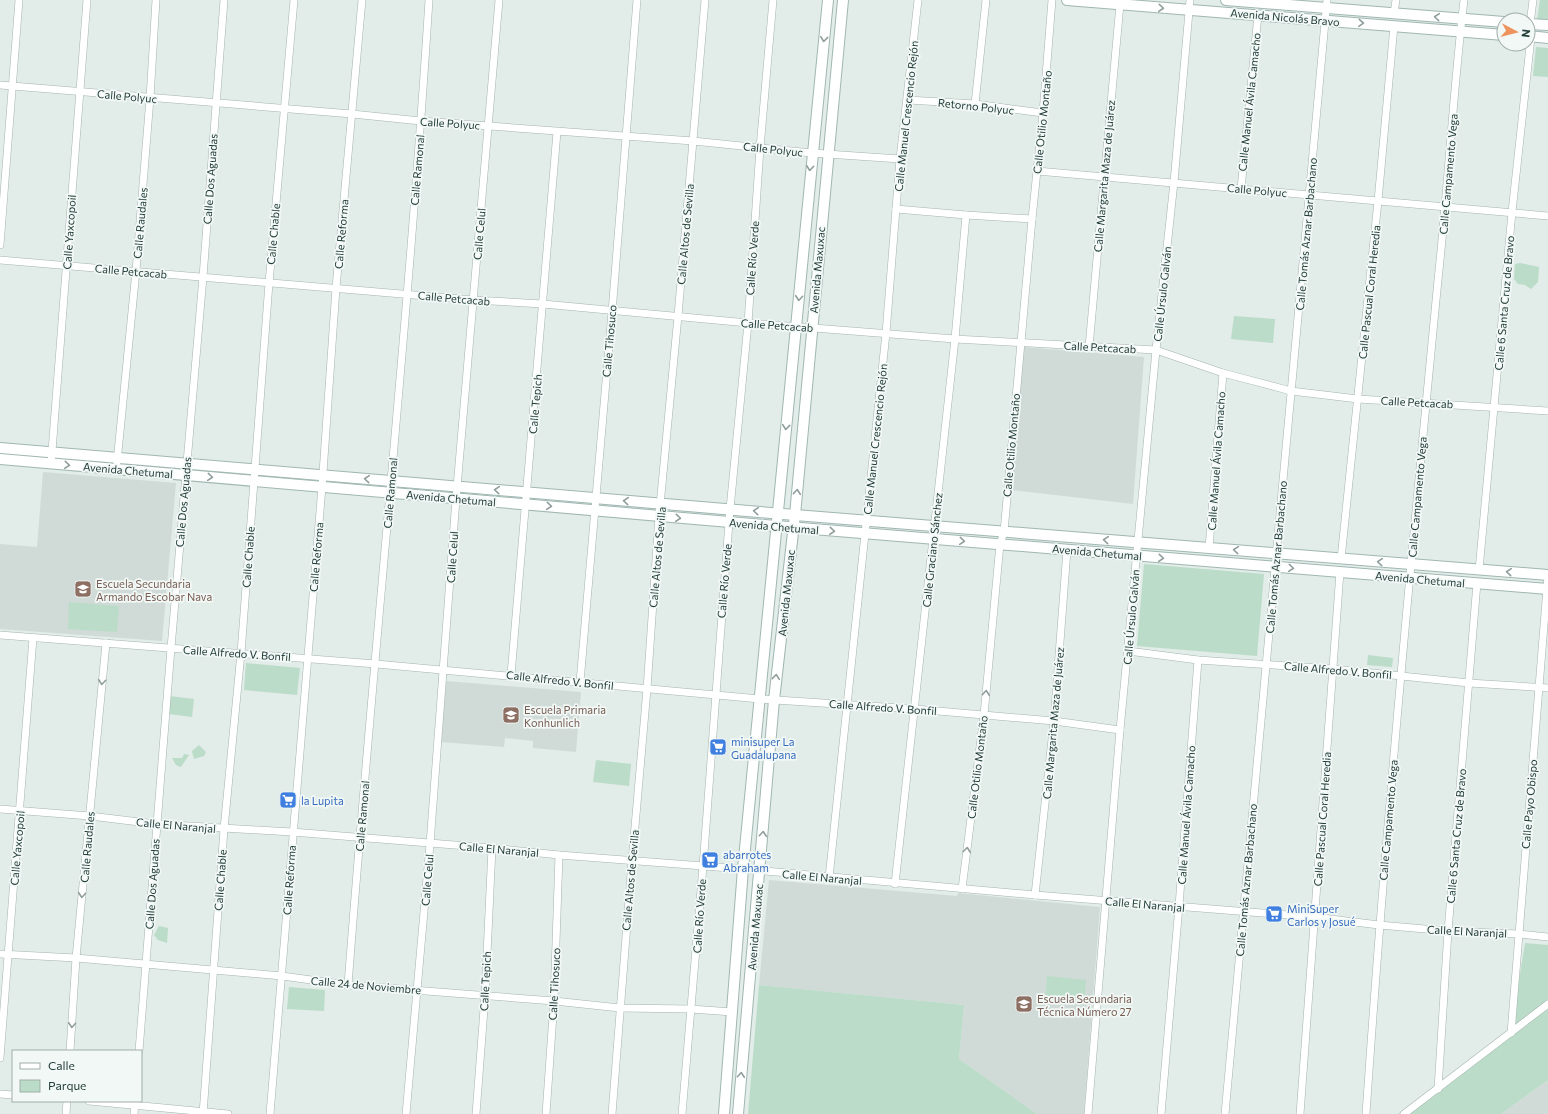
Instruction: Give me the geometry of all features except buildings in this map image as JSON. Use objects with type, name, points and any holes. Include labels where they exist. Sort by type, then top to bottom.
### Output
[{"type":"main road","name":"Avenida Maxuxac","points":[[724,1114],[743,869],[828,0]]},
{"type":"main road","name":"Avenida Maxuxac","points":[[738,1114],[774,700],[793,528],[843,0]]},
{"type":"main road","name":"Avenida Nicolás Bravo","points":[[1067,0],[1120,4],[1189,5],[1258,15],[1496,33]]},
{"type":"main road","name":"Avenida Nicolás Bravo","points":[[1226,0],[1327,4],[1394,13],[1496,21]]},
{"type":"main road","points":[[1536,24],[1548,25]]},
{"type":"main road","points":[[1536,37],[1548,38]]},
{"type":"main road","name":"Avenida Chetumal","points":[[0,448],[794,515],[1548,576]]},
{"type":"main road","name":"Avenida Chetumal","points":[[0,459],[793,528],[1547,589]]},
{"type":"street","points":[[0,245],[19,0]]},
{"type":"street","name":"Calle Yaxcopoil","points":[[51,464],[87,0]]},
{"type":"street","name":"Calle Raudales","points":[[115,469],[136,272],[150,98],[156,0]]},
{"type":"street","name":"Calle Dos Aguadas","points":[[139,1050],[170,648],[203,277],[224,0]]},
{"type":"street","name":"Calle Chable","points":[[203,1113],[224,829],[241,654],[269,283],[294,0]]},
{"type":"street","name":"Calle Reforma","points":[[270,1114],[282,976],[292,832],[322,487],[321,475],[336,288],[362,0]]},
{"type":"street","name":"Calle Ramonal","points":[[348,985],[359,837],[376,664],[407,294],[429,0]]},
{"type":"street","name":"Calle Celul","points":[[406,1114],[430,844],[456,499],[499,0]]},
{"type":"street","name":"Calle Tihosuco","points":[[580,682],[637,0]]},
{"type":"street","name":"Calle Altos de Sevilla","points":[[612,1114],[647,689],[659,516],[678,316],[704,0]]},
{"type":"street","name":"Calle Río Verde","points":[[682,1114],[703,866],[730,509],[748,323],[760,148],[773,0]]},
{"type":"street","name":"Calle Manuel Crescencio Rejón","points":[[829,878],[886,333],[900,159],[908,100],[918,0]]},
{"type":"street","points":[[975,104],[986,0]]},
{"type":"street","name":"Calle Otilio Montaño","points":[[962,889],[984,715],[1000,544],[1004,532],[1020,343],[1044,113],[1052,0]]},
{"type":"street","points":[[1394,13],[1396,0]]},
{"type":"street","name":"Calle Campamento Vega","points":[[1366,1114],[1379,925],[1402,676],[1409,578],[1446,206],[1460,31],[1464,0]]},
{"type":"street","points":[[1531,12],[1533,0]]},
{"type":"street","name":"Calle Margarita Maza de Juárez","points":[[1089,347],[1120,4]]},
{"type":"street","name":"Calle Tomás Aznar Barbachano","points":[[1225,1114],[1327,4]]},
{"type":"street","name":"Calle Úrsulo Galván","points":[[1088,1114],[1120,730],[1156,350],[1174,182],[1189,5]]},
{"type":"street","name":"Calle Manuel Ávila Camacho","points":[[1241,189],[1258,15]]},
{"type":"street","name":"Calle Pascual Coral Heredia","points":[[1340,559],[1358,399],[1394,26]]},
{"type":"street","name":"Calle 6 Santa Cruz de Bravo","points":[[1478,570],[1527,52]]},
{"type":"street","name":"Calle Polyuc","points":[[0,85],[216,104],[352,114],[489,127],[693,141],[812,153],[900,159]]},
{"type":"street","name":"Retorno Polyuc","points":[[908,100],[975,104],[1044,113]]},
{"type":"street","name":"Calle Tepich","points":[[511,675],[557,132]]},
{"type":"street","name":"Calle Polyuc","points":[[1037,171],[1548,216]]},
{"type":"street","points":[[896,209],[1032,219]]},
{"type":"street","name":"Calle Graciano Sánchez","points":[[895,884],[955,339],[966,215]]},
{"type":"street","name":"Calle Petcacab","points":[[0,260],[473,300],[543,304],[612,312],[678,316],[796,327],[812,327],[955,339],[1156,350],[1223,373],[1291,391],[1358,399],[1426,402],[1548,412]]},
{"type":"street","name":"Calle Manuel Ávila Camacho","points":[[1210,548],[1223,373]]},
{"type":"street","name":"Calle Margarita Maza de Juárez","points":[[1035,896],[1054,722],[1067,550]]},
{"type":"street","name":"Calle Pascual Coral Heredia","points":[[1300,1114],[1340,572]]},
{"type":"street","name":"Calle Payo Obispo","points":[[1511,1033],[1548,576]]},
{"type":"street","name":"Calle 6 Santa Cruz de Bravo","points":[[1438,1089],[1448,931],[1477,583]]},
{"type":"street","name":"Calle Alfredo V. Bonfil","points":[[0,635],[307,658],[443,671],[511,675],[760,699],[915,709],[1054,722],[1120,730]]},
{"type":"street","name":"Calle Yaxcopoil","points":[[0,1058],[4,954],[20,810],[33,638]]},
{"type":"street","name":"Calle Raudales","points":[[70,1050],[76,958],[106,643]]},
{"type":"street","name":"Calle Alfredo V. Bonfil","points":[[1128,651],[1198,660],[1334,669],[1469,683],[1548,688]]},
{"type":"street","name":"Calle Manuel Ávila Camacho","points":[[1161,1114],[1198,660]]},
{"type":"street","name":"Calle El Naranjal","points":[[0,808],[90,816],[156,824],[359,837],[560,855],[743,869],[760,872],[1035,896],[1106,900],[1314,917],[1379,925],[1448,931],[1548,937]]},
{"type":"street","name":"Calle Tepich","points":[[476,1114],[492,848]]},
{"type":"street","name":"Calle Tihosuco","points":[[546,1114],[554,1001],[560,855]]},
{"type":"street","name":"Calle 24 de Noviembre","points":[[4,954],[76,958],[282,976],[348,985],[554,1001],[620,1008],[691,1009],[732,1012]]},
{"type":"street","points":[[1404,1114],[1548,1004]]},
{"type":"street","points":[[0,1094],[12,1095]]},
{"type":"street","points":[[66,1114],[67,1102]]},
{"type":"street","points":[[112,1102],[135,1103],[203,1113],[228,1114]]},
{"type":"street","points":[[134,1114],[135,1103]]},
{"type":"shaded area","points":[[1023,347],[1144,357],[1133,504],[1011,490]]},
{"type":"shaded area","name":"Escuela Secundaria Armando Escobar Nava","points":[[43,472],[176,483],[162,641],[0,629],[0,544],[37,547]]},
{"type":"shaded area","name":"Escuela Primaria Konhunlich","points":[[446,681],[581,692],[576,752],[533,748],[533,741],[505,738],[504,747],[441,742]]},
{"type":"shaded area","points":[[769,880],[957,896],[958,893],[1100,907],[1084,1114],[1037,1114],[959,1059],[964,1005],[759,985]]},
{"type":"shaded area","points":[[1548,1080],[1548,1114],[1501,1114]]},
{"type":"green space","points":[[1540,0],[1548,0],[1548,21],[1537,20]]},
{"type":"green space","points":[[1536,47],[1548,48],[1548,77],[1533,76]]},
{"type":"green space","points":[[1520,263],[1539,267],[1538,282],[1531,289],[1525,285],[1518,284],[1514,279],[1515,264]]},
{"type":"green space","points":[[1234,316],[1275,319],[1273,343],[1231,339]]},
{"type":"green space","points":[[1144,564],[1264,574],[1257,656],[1137,646]]},
{"type":"green space","points":[[69,602],[119,606],[117,632],[68,629]]},
{"type":"green space","points":[[1368,655],[1393,658],[1392,667],[1367,665]]},
{"type":"green space","points":[[246,663],[300,668],[297,695],[244,690]]},
{"type":"green space","points":[[169,696],[194,699],[192,717],[169,714]]},
{"type":"green space","points":[[199,745],[206,752],[204,756],[194,759],[192,751]]},
{"type":"green space","points":[[184,754],[189,755],[181,767],[176,765],[172,758],[182,758]]},
{"type":"green space","points":[[596,760],[631,764],[629,786],[593,782]]},
{"type":"green space","points":[[159,926],[168,928],[167,943],[158,940],[154,935]]},
{"type":"green space","points":[[1525,943],[1548,945],[1548,1080],[1501,1114],[1398,1114],[1511,1030]]},
{"type":"green space","points":[[1047,976],[1086,980],[1084,1004],[1045,1000]]},
{"type":"green space","points":[[759,985],[964,1005],[959,1059],[1037,1114],[748,1114]]},
{"type":"green space","points":[[289,987],[325,990],[324,1011],[287,1009]]},
{"type":"place","name":"Escuela Secundaria Armando Escobar Nava","points":[[83,589]]},
{"type":"place","name":"Escuela Primaria Konhunlich","points":[[511,715]]},
{"type":"place","name":"minisuper La Guadalupana","points":[[718,747]]},
{"type":"place","name":"la Lupita","points":[[288,800]]},
{"type":"place","name":"abarrotes Abraham","points":[[710,860]]},
{"type":"place","name":"MiniSuper Carlos y Josué","points":[[1274,914]]},
{"type":"place","name":"Escuela Secundaria Técnica Número 27","points":[[1024,1004]]}]
